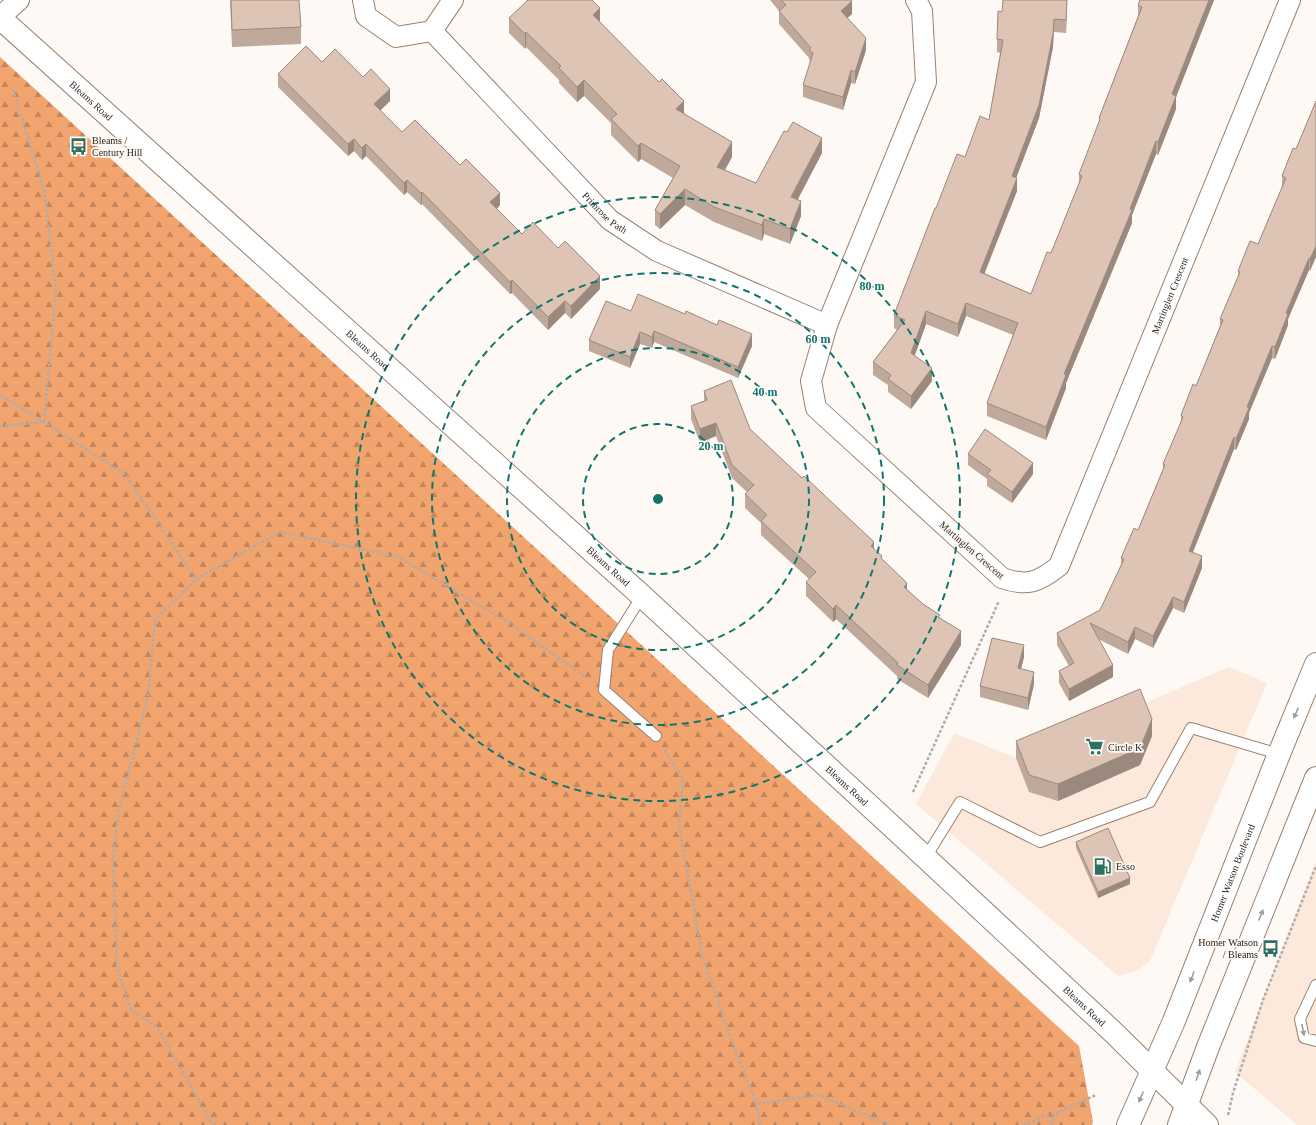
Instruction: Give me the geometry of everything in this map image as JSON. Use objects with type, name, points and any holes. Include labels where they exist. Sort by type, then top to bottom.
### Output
[{"type":"main road","name":"Bleams Road","points":[[0,18],[642,596],[926,857],[1152,1071],[1183,1115],[1207,1125]]},
{"type":"main road","name":"Homer Watson Boulevard","points":[[1128,1125],[1174,1021],[1279,754],[1311,693],[1316,664]]},
{"type":"main road","points":[[1183,1115],[1208,1047],[1316,778]]},
{"type":"street","points":[[0,18],[19,0]]},
{"type":"street","points":[[363,0],[366,16],[396,37],[432,31],[453,0]]},
{"type":"street","name":"Martinglen Crescent","points":[[916,0],[922,11],[926,82],[827,325],[811,381],[816,408],[1002,578],[1016,583],[1030,583],[1045,577],[1059,566],[1290,0]]},
{"type":"street","name":"Primrose Path","points":[[432,31],[610,220],[657,251],[827,325]]},
{"type":"lane","points":[[642,596],[608,650],[604,690],[656,736]]},
{"type":"lane","points":[[926,857],[960,802],[1040,842],[1150,802],[1191,728],[1279,754]]},
{"type":"lane","points":[[1316,985],[1300,1019],[1304,1038],[1316,1041]]},
{"type":"path","points":[[13,89],[44,189],[56,291],[44,422]]},
{"type":"path","points":[[0,395],[124,474],[196,579]]},
{"type":"path","points":[[0,426],[44,422]]},
{"type":"path","points":[[216,1125],[210,1120],[157,1027],[131,1010],[117,967],[113,860],[118,814],[148,696],[155,620],[196,579],[280,532],[398,557],[506,620],[604,690]]},
{"type":"path","points":[[913,792],[1002,595]]},
{"type":"path","points":[[656,736],[683,779],[679,825],[702,955],[732,1042],[757,1104],[760,1125]]},
{"type":"path","points":[[1228,1118],[1233,1093],[1263,1000],[1316,866]]},
{"type":"path","points":[[757,1104],[819,1095],[889,1125]]},
{"type":"path","points":[[1023,1125],[1058,1112],[1096,1095]]},
{"type":"path","points":[[1051,1125],[1058,1112]]},
{"type":"shaded area","points":[[1229,667],[1267,683],[1150,961],[1137,971],[1118,976],[916,804],[954,733],[1016,758]]},
{"type":"shaded area","points":[[1316,861],[1316,1125],[1297,1125],[1235,1072]]},
{"type":"green space","points":[[0,57],[1079,1046],[1093,1122],[1092,1125],[0,1125]]},
{"type":"building","points":[[231,0],[299,0],[301,27],[232,30]]},
{"type":"building","points":[[528,0],[592,0],[600,8],[593,15],[659,82],[662,79],[684,101],[676,109],[732,142],[717,167],[756,183],[784,131],[787,132],[793,122],[822,138],[791,197],[801,201],[790,229],[764,219],[762,225],[714,207],[685,189],[660,214],[655,210],[680,166],[641,143],[638,146],[611,119],[617,114],[584,80],[577,87],[559,68],[561,66],[526,32],[525,34],[509,18]]},
{"type":"building","points":[[781,0],[852,1],[841,11],[866,38],[855,72],[851,70],[843,97],[803,85],[813,53],[809,50],[811,48],[779,11],[786,5]]},
{"type":"building","points":[[1003,0],[1067,0],[1066,20],[1054,19],[1053,34],[1039,105],[1012,176],[1017,178],[980,272],[1031,294],[1047,252],[1051,253],[1082,176],[1079,174],[1142,7],[1138,5],[1140,0],[1209,0],[1172,94],[1176,96],[1158,142],[1156,141],[1130,209],[1132,210],[1064,374],[1066,375],[1046,427],[987,403],[1018,323],[966,303],[958,324],[926,311],[911,353],[932,368],[911,396],[888,379],[891,375],[873,362],[905,320],[894,315],[957,154],[965,157],[980,116],[989,120],[1003,40],[997,39],[998,11],[1002,12]]},
{"type":"building","points":[[306,46],[322,62],[335,49],[363,77],[371,69],[390,89],[374,104],[402,132],[415,120],[460,165],[466,159],[500,193],[490,202],[522,234],[533,222],[558,248],[565,241],[600,276],[571,306],[565,301],[548,317],[512,280],[510,282],[422,192],[421,193],[407,180],[404,183],[366,144],[362,148],[354,139],[348,144],[278,74]]},
{"type":"building","points":[[1316,101],[1316,246],[1310,259],[1309,258],[1286,313],[1288,314],[1275,347],[1272,346],[1247,407],[1249,408],[1236,439],[1234,437],[1189,551],[1202,556],[1184,602],[1173,597],[1153,636],[1135,627],[1128,642],[1090,623],[1113,665],[1069,689],[1059,671],[1074,663],[1057,633],[1100,610],[1124,559],[1121,558],[1134,528],[1138,530],[1165,465],[1163,464],[1183,417],[1181,415],[1193,384],[1196,386],[1223,320],[1220,319],[1240,272],[1238,271],[1250,241],[1258,244],[1286,178],[1282,176],[1293,148],[1296,149]]},
{"type":"building","points":[[638,294],[685,314],[686,311],[717,325],[719,320],[752,334],[738,367],[654,331],[652,337],[640,332],[630,357],[589,340],[606,301],[631,311]]},
{"type":"building","points":[[731,380],[750,429],[802,478],[804,476],[874,542],[871,546],[882,556],[881,558],[907,583],[904,587],[923,604],[940,615],[938,617],[961,631],[928,685],[897,665],[898,663],[836,605],[833,609],[806,582],[816,572],[761,521],[767,515],[745,494],[754,485],[732,465],[716,423],[700,429],[691,406],[707,400],[704,391]]},
{"type":"building","points":[[985,429],[1033,463],[1012,492],[987,474],[991,470],[968,454]]},
{"type":"building","points":[[992,638],[1024,645],[1018,668],[1034,672],[1028,698],[980,686]]},
{"type":"building","name":"Circle K","points":[[1140,689],[1152,719],[1140,748],[1058,784],[1029,775],[1016,741]]},
{"type":"building","name":"Esso","points":[[1108,828],[1130,878],[1098,892],[1076,842]]},
{"type":"place","name":"Bleams / Century Hill","points":[[79,146]]},
{"type":"place","name":"Circle K","points":[[1095,747]]},
{"type":"place","name":"Esso","points":[[1103,866]]},
{"type":"place","name":"Homer Watson / Bleams","points":[[1271,948]]}]
